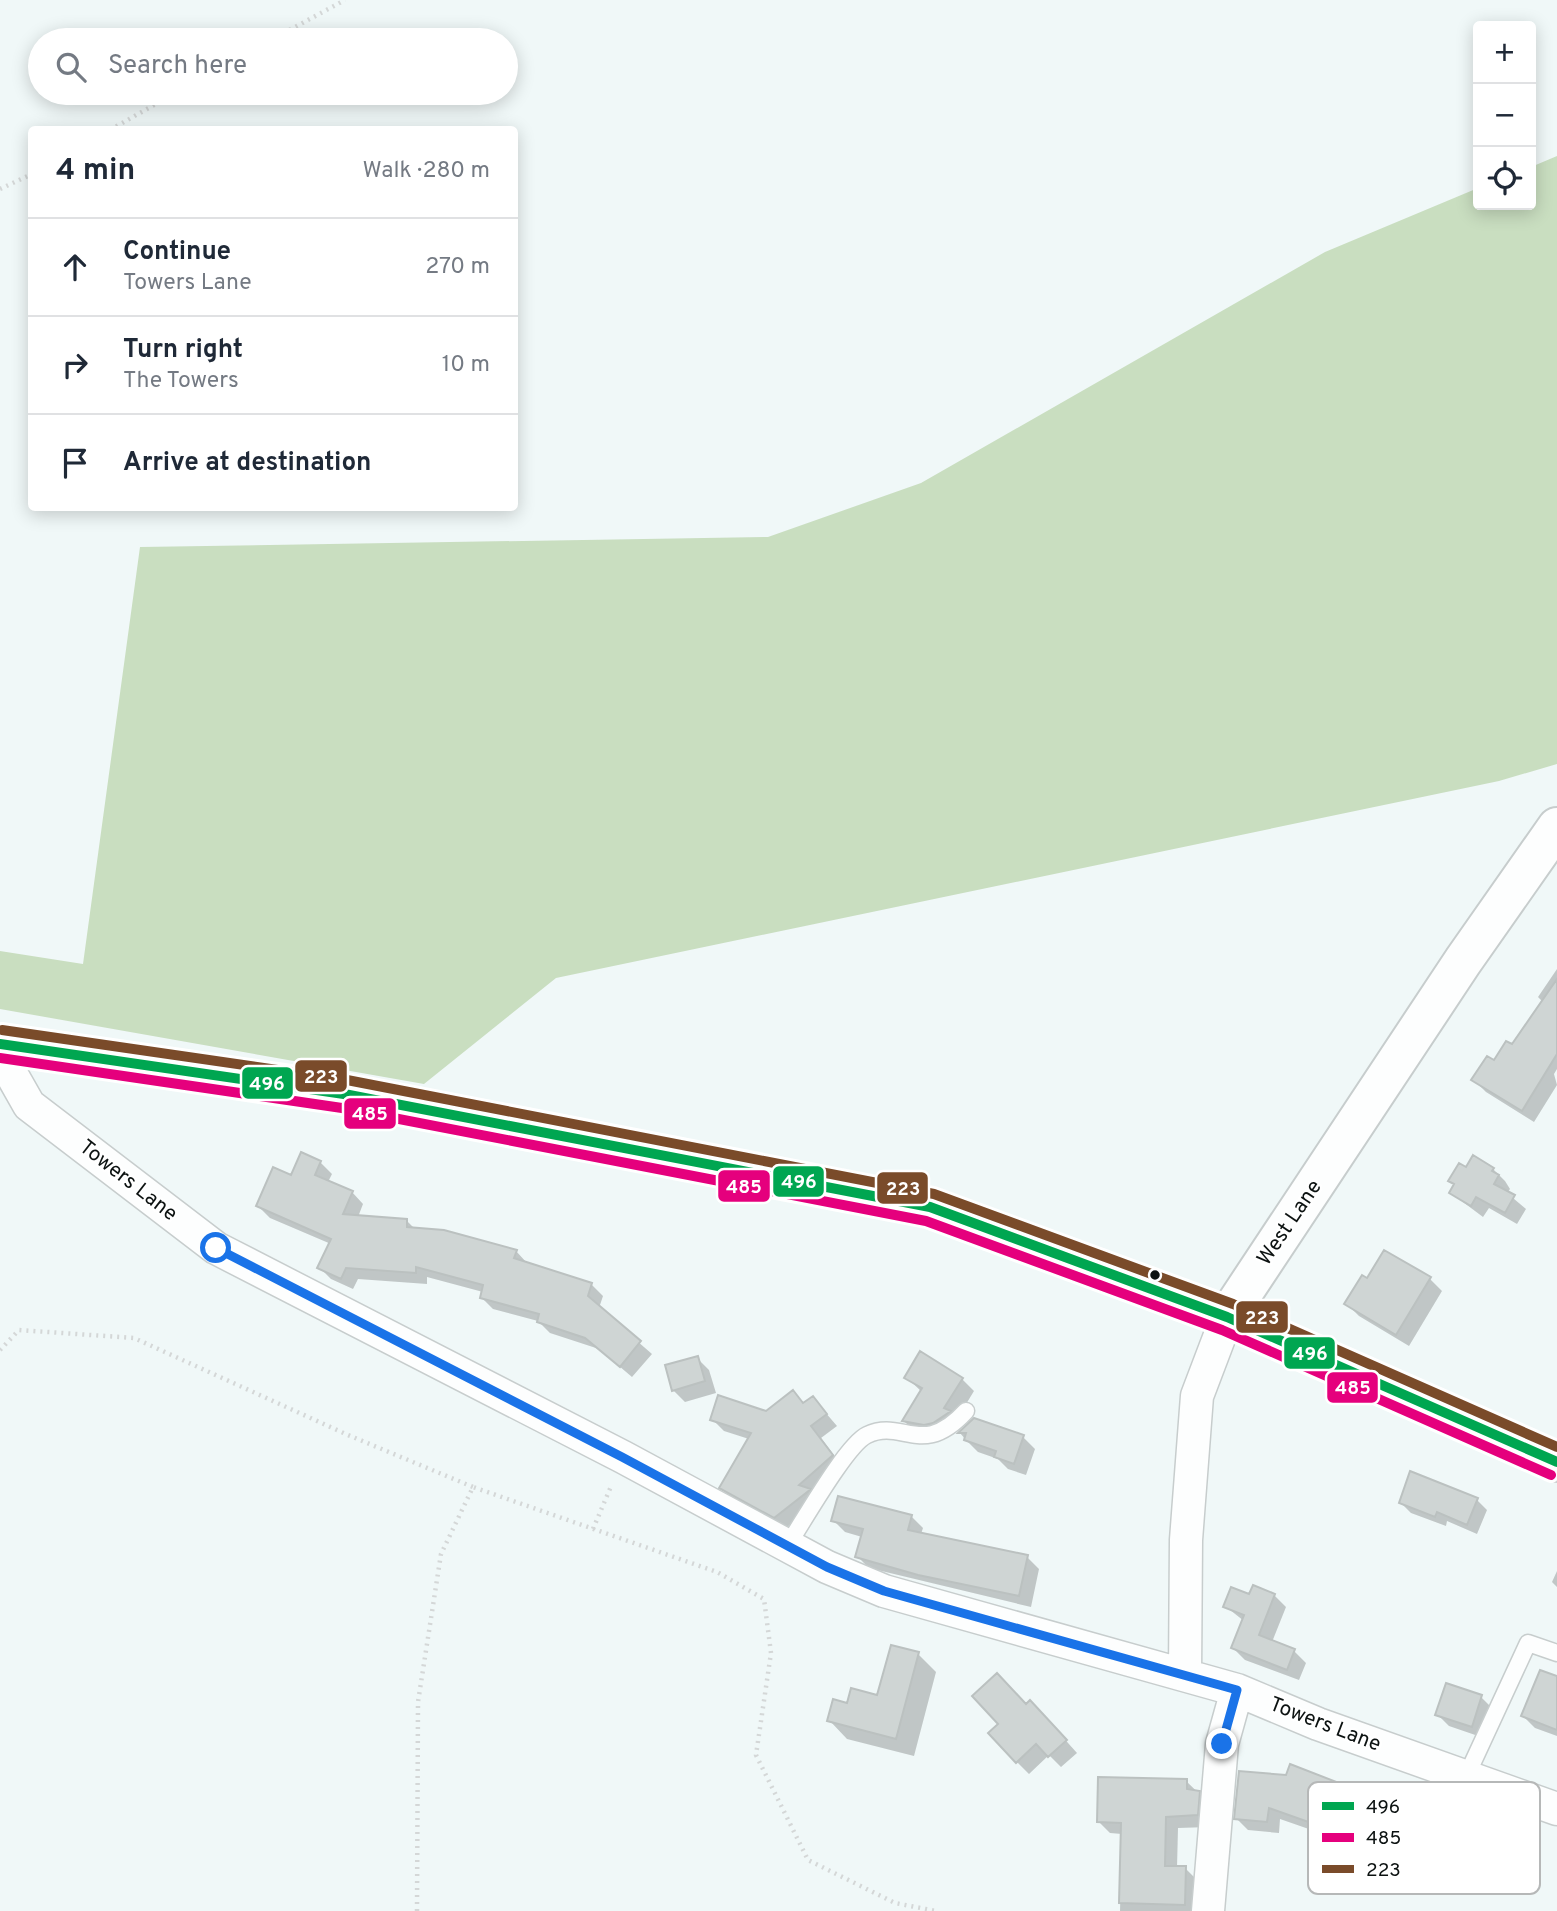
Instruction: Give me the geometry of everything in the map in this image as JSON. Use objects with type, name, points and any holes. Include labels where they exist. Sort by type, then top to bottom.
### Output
[{"type":"highway","points":[[0,1044],[344,1094],[930,1207],[1227,1317],[1557,1462]]},
{"type":"street","name":"West Lane","points":[[1185,1675],[1186,1540],[1197,1396],[1227,1317],[1463,961],[1557,827]]},
{"type":"street","name":"Towers Lane","points":[[0,1054],[29,1105],[216,1248],[622,1457],[827,1567],[884,1591],[1237,1690],[1318,1724],[1480,1782]]},
{"type":"street","points":[[1208,1911],[1222,1744],[1237,1690]]},
{"type":"street","name":"Towers Lane","points":[[1540,1803],[1557,1809]]},
{"type":"lane","points":[[787,1546],[841,1464],[864,1436],[878,1432],[925,1437],[946,1429],[967,1411]]},
{"type":"lane","points":[[1466,1777],[1528,1643],[1557,1654]]},
{"type":"path","points":[[293,28],[345,0]]},
{"type":"path","points":[[117,126],[154,105]]},
{"type":"path","points":[[0,189],[28,176]]},
{"type":"path","points":[[0,1350],[19,1330],[134,1338],[348,1435],[473,1487],[717,1572],[764,1599],[771,1653],[756,1755],[808,1860],[895,1903],[936,1911]]},
{"type":"path","points":[[593,1529],[622,1457]]},
{"type":"path","points":[[417,1911],[418,1702],[441,1554],[473,1487]]},
{"type":"green space","points":[[1557,156],[1557,764],[1499,781],[556,978],[424,1084],[0,1009],[0,951],[83,964],[140,547],[768,537],[921,483],[1325,252],[1473,190],[1473,210],[1536,210],[1536,165]]},
{"type":"building","points":[[1557,979],[1557,1054],[1522,1111],[1471,1080],[1487,1056],[1494,1060],[1506,1041],[1512,1044]]},
{"type":"building","points":[[301,1152],[321,1161],[315,1175],[353,1191],[343,1214],[407,1219],[407,1227],[444,1230],[517,1250],[514,1258],[592,1283],[588,1296],[641,1341],[620,1367],[585,1338],[537,1322],[539,1314],[480,1298],[483,1285],[416,1267],[416,1273],[346,1268],[341,1279],[317,1268],[331,1239],[256,1206],[273,1167],[291,1175]]},
{"type":"building","points":[[1473,1155],[1494,1168],[1492,1171],[1499,1175],[1494,1184],[1515,1195],[1505,1213],[1476,1197],[1471,1206],[1449,1193],[1454,1184],[1448,1181],[1459,1163],[1466,1167]]},
{"type":"building","points":[[1384,1250],[1431,1277],[1396,1335],[1344,1304],[1362,1275],[1367,1278]]},
{"type":"building","points":[[920,1351],[963,1378],[944,1408],[951,1411],[933,1423],[924,1425],[902,1421],[922,1388],[904,1378]]},
{"type":"building","points":[[698,1356],[705,1381],[672,1391],[665,1365]]},
{"type":"building","points":[[793,1390],[803,1403],[813,1396],[827,1414],[811,1426],[833,1455],[799,1485],[811,1489],[774,1518],[719,1488],[751,1433],[710,1420],[718,1395],[766,1411]]},
{"type":"building","points":[[974,1418],[1024,1435],[1014,1464],[994,1457],[996,1451],[964,1440],[966,1433],[958,1433]]},
{"type":"building","points":[[1410,1471],[1478,1498],[1467,1525],[1437,1512],[1435,1517],[1399,1503]]},
{"type":"building","points":[[838,1496],[912,1515],[908,1530],[1028,1555],[1019,1596],[918,1575],[855,1557],[863,1529],[831,1521]]},
{"type":"building","points":[[1253,1585],[1275,1594],[1259,1635],[1295,1649],[1287,1670],[1231,1648],[1244,1615],[1223,1607],[1231,1587],[1249,1594]]},
{"type":"building","points":[[891,1645],[919,1652],[896,1739],[827,1721],[833,1699],[847,1703],[851,1688],[877,1695]]},
{"type":"building","points":[[1540,1670],[1557,1676],[1557,1730],[1521,1716]]},
{"type":"building","points":[[997,1673],[1026,1704],[1030,1700],[1067,1740],[1048,1757],[1036,1744],[1016,1763],[988,1733],[998,1724],[972,1696]]},
{"type":"building","points":[[1446,1683],[1482,1695],[1472,1727],[1435,1715]]},
{"type":"building","points":[[1290,1764],[1336,1782],[1308,1782],[1308,1822],[1269,1808],[1267,1822],[1234,1819],[1239,1771],[1286,1775]]},
{"type":"building","points":[[1098,1777],[1187,1779],[1187,1789],[1200,1791],[1198,1815],[1166,1817],[1165,1866],[1186,1866],[1185,1905],[1119,1903],[1121,1823],[1097,1822]]},
{"type":"transit line","name":"223","points":[[2,1030],[347,1080],[934,1194],[1233,1304],[1557,1447]]},
{"type":"transit line","name":"496","points":[[0,1044],[344,1094],[930,1207],[1227,1317],[1557,1462]]},
{"type":"transit line","name":"485","points":[[0,1058],[342,1108],[926,1221],[1222,1330],[1551,1475]]},
{"type":"route","points":[[216,1248],[622,1457],[827,1567],[884,1591],[1237,1690],[1222,1744]]}]
